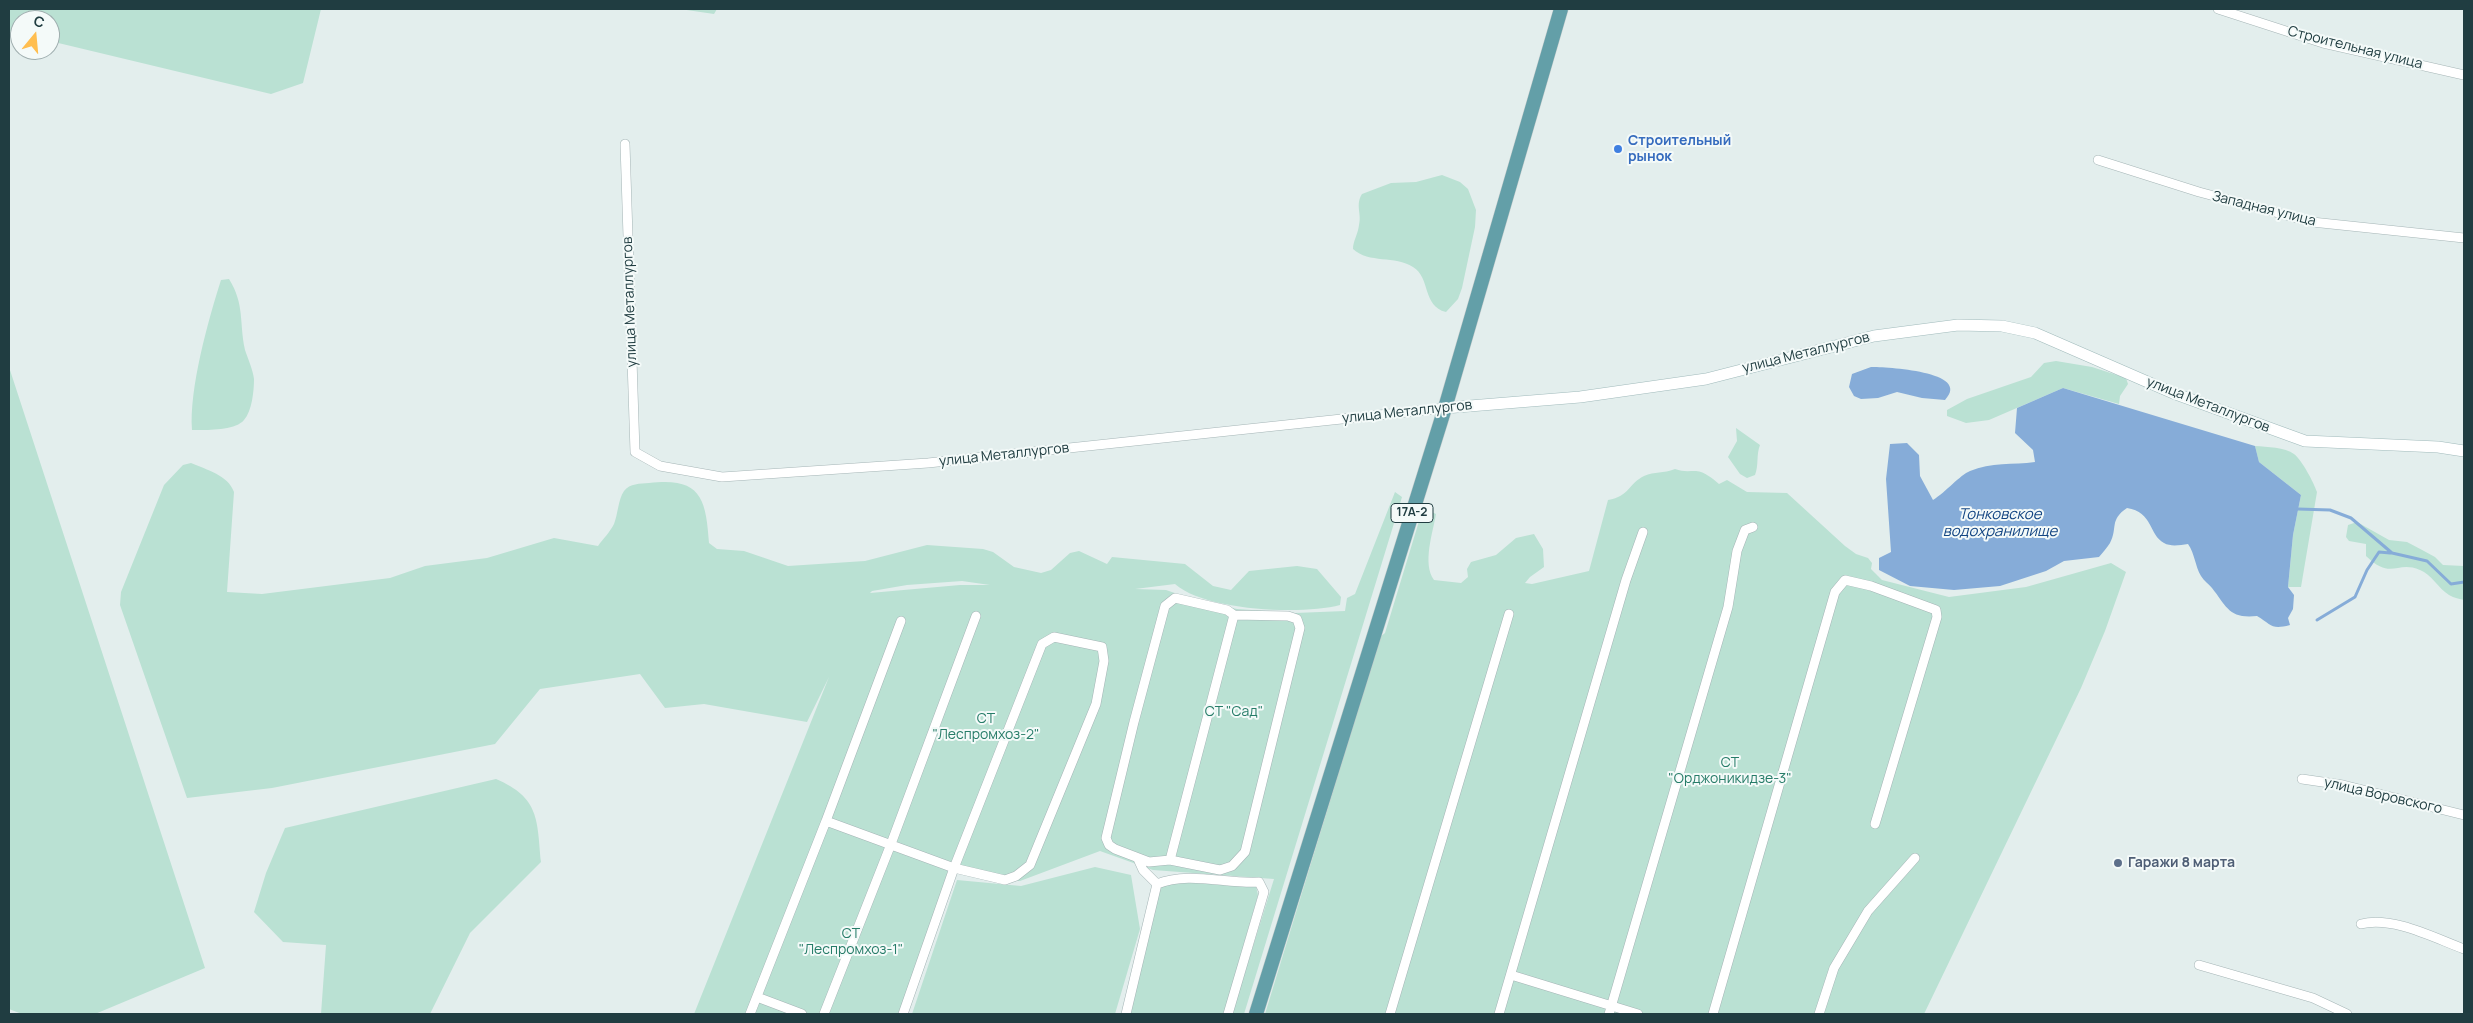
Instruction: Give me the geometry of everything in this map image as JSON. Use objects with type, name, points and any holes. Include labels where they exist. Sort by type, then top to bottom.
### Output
[{"type":"main road","name":"17А-2","points":[[1256,1014],[1445,408],[1561,9]]},
{"type":"street","name":"Строительная улица","points":[[2218,9],[2323,43],[2464,75]]},
{"type":"street","name":"улица Металлургов","points":[[625,144],[635,452],[660,466],[722,477],[918,464],[1445,408],[1580,397],[1706,379],[1874,336],[1958,325],[2002,326],[2035,333],[2173,393],[2305,441],[2438,447],[2464,451]]},
{"type":"street","name":"Западная улица","points":[[2098,160],[2200,192],[2312,222],[2464,238]]},
{"type":"street","points":[[1610,1010],[1728,607],[1737,551],[1745,530],[1753,527]]},
{"type":"street","points":[[1499,1014],[1626,580],[1643,532]]},
{"type":"street","points":[[1713,1014],[1835,592],[1845,580],[1871,586],[1936,610],[1937,617],[1875,824]]},
{"type":"street","points":[[1175,598],[1227,610],[1234,615],[1288,616],[1297,619],[1300,628],[1245,852],[1232,866],[1220,870],[1170,860],[1149,862],[1138,859],[1109,845],[1106,838],[1165,606],[1175,598]]},
{"type":"street","points":[[1390,1014],[1509,614]]},
{"type":"street","points":[[1170,860],[1234,615]]},
{"type":"street","points":[[824,1014],[891,844],[976,616]]},
{"type":"street","points":[[750,1014],[826,821],[901,621]]},
{"type":"street","points":[[826,821],[954,868],[1004,880],[1016,876],[1030,865],[1096,704],[1104,661],[1102,648],[1054,637],[1042,644],[954,868],[904,1014]]},
{"type":"street","name":"улица Воровского","points":[[2302,779],[2343,785],[2464,815]]},
{"type":"street","points":[[1819,1014],[1834,968],[1868,911],[1915,858]]},
{"type":"street","points":[[1138,859],[1143,870],[1157,884]]},
{"type":"street","points":[[1157,884],[1170,878],[1196,878],[1236,883],[1259,882],[1264,892],[1228,1014]]},
{"type":"street","points":[[1126,1014],[1157,884]]},
{"type":"street","points":[[2361,924],[2374,921],[2404,928],[2464,948]]},
{"type":"street","points":[[2199,966],[2313,998],[2347,1014]]},
{"type":"street","points":[[1511,975],[1610,1010],[1638,1014]]},
{"type":"street","points":[[757,997],[802,1014]]},
{"type":"green space","points":[[9,9],[321,9],[303,83],[271,94],[60,43],[60,10],[10,10],[9,31]]},
{"type":"green space","points":[[680,9],[717,9],[714,14]]},
{"type":"green space","points":[[1442,175],[1460,182],[1468,189],[1476,210],[1475,227],[1462,288],[1458,299],[1446,312],[1438,309],[1433,304],[1419,272],[1413,267],[1398,261],[1359,254],[1353,249],[1360,221],[1359,202],[1362,194],[1391,183],[1416,182]]},
{"type":"green space","points":[[229,279],[240,306],[243,340],[254,379],[251,406],[247,416],[240,424],[220,429],[192,430],[193,395],[205,335],[221,280]]},
{"type":"green space","points":[[2056,361],[2092,367],[2126,378],[2128,384],[2120,396],[2119,404],[2063,388],[1989,420],[1966,423],[1947,416],[1947,410],[1967,399],[2031,377],[2044,363]]},
{"type":"green space","points":[[9,367],[205,968],[95,1014],[22,1014],[9,1009]]},
{"type":"green space","points":[[1736,428],[1760,445],[1755,475],[1747,478],[1740,474],[1728,457],[1737,441]]},
{"type":"green space","points":[[2255,446],[2281,449],[2294,454],[2304,466],[2317,492],[2301,587],[2288,587],[2293,535],[2301,495],[2259,462]]},
{"type":"green space","points":[[191,463],[210,471],[222,477],[231,486],[234,492],[227,592],[262,594],[390,578],[425,566],[487,558],[554,538],[598,546],[614,524],[620,499],[626,488],[635,484],[666,482],[679,483],[690,487],[697,494],[706,513],[709,543],[717,549],[744,551],[788,566],[865,561],[927,545],[983,549],[993,552],[1014,567],[1041,573],[1051,570],[1070,553],[1079,551],[1107,564],[1112,557],[1185,564],[1213,586],[1231,590],[1249,571],[1297,566],[1317,569],[1341,597],[1340,605],[1302,610],[1279,610],[1230,605],[1208,600],[1189,593],[1175,584],[1135,589],[1166,590],[1198,601],[1237,609],[1295,613],[1345,611],[1347,598],[1355,594],[1395,492],[1402,497],[1244,1014],[1232,1014],[1274,879],[1153,870],[1100,851],[1020,881],[991,879],[956,867],[901,1014],[694,1014],[829,677],[807,722],[704,704],[665,708],[640,674],[540,689],[495,744],[272,788],[187,798],[120,605],[121,592],[164,485],[183,465]],"holes":[[[962,581],[990,585],[960,585],[870,593],[872,591],[907,585]]]},
{"type":"green space","name":"СТ \"Орджоникидзе-3\"","points":[[1675,469],[1702,473],[1719,484],[1727,480],[1747,492],[1787,493],[1845,546],[1856,554],[1868,558],[1872,563],[1871,569],[1882,580],[1949,597],[2026,587],[2111,563],[2126,572],[2105,631],[2081,688],[1924,1014],[1265,1014],[1380,637],[1385,633],[1423,508],[1436,514],[1429,557],[1429,565],[1434,580],[1461,583],[1468,577],[1467,569],[1471,562],[1496,555],[1516,538],[1534,534],[1543,549],[1544,567],[1525,583],[1532,584],[1589,571],[1608,500],[1621,496],[1644,476]]},
{"type":"green space","points":[[2357,522],[2389,540],[2407,542],[2435,557],[2443,565],[2464,566],[2464,600],[2449,595],[2420,570],[2405,567],[2388,569],[2375,563],[2366,556],[2366,544],[2349,541],[2346,537],[2348,525]]},
{"type":"green space","points":[[496,779],[521,794],[534,812],[537,822],[541,862],[470,933],[430,1014],[321,1014],[326,945],[283,942],[254,912],[266,873],[285,828]]},
{"type":"green space","points":[[1095,867],[1131,875],[1140,929],[1115,1014],[912,1014],[957,880],[1021,886]]},
{"type":"green space","points":[[1170,882],[1256,886],[1258,895],[1224,1014],[1130,1014],[1160,888]]},
{"type":"water","points":[[1871,367],[1908,370],[1938,377],[1947,383],[1950,390],[1945,400],[1922,398],[1897,392],[1878,398],[1861,399],[1854,396],[1849,387],[1852,374]]},
{"type":"water","name":"Тонковское водохранилище","points":[[2063,388],[2255,446],[2259,462],[2301,495],[2293,535],[2288,587],[2294,595],[2293,609],[2288,618],[2290,625],[2275,627],[2257,616],[2240,616],[2234,613],[2225,606],[2201,576],[2188,544],[2173,545],[2164,543],[2159,539],[2142,514],[2127,508],[2118,516],[2110,543],[2099,557],[2064,561],[2046,571],[2000,586],[1954,590],[1910,586],[1879,570],[1879,558],[1891,552],[1886,479],[1890,444],[1907,443],[1919,455],[1920,476],[1933,500],[1962,476],[1978,468],[2035,462],[2033,450],[2015,433],[2017,408]]},
{"type":"waterway","points":[[2298,509],[2330,510],[2351,518],[2392,553],[2427,561],[2451,584],[2464,582]]},
{"type":"waterway","points":[[2317,620],[2355,597],[2367,570],[2379,552],[2390,553]]},
{"type":"place","name":"Строительный рынок","points":[[1618,149]]},
{"type":"place","name":"Гаражи 8 марта","points":[[2118,863]]},
{"type":"park label","name":"СТ \"Сад\"","points":[[1234,712]]},
{"type":"park label","name":"СТ \"Леспромхоз-2\"","points":[[986,728]]},
{"type":"park label","name":"СТ \"Леспромхоз-1\"","points":[[851,942]]}]
